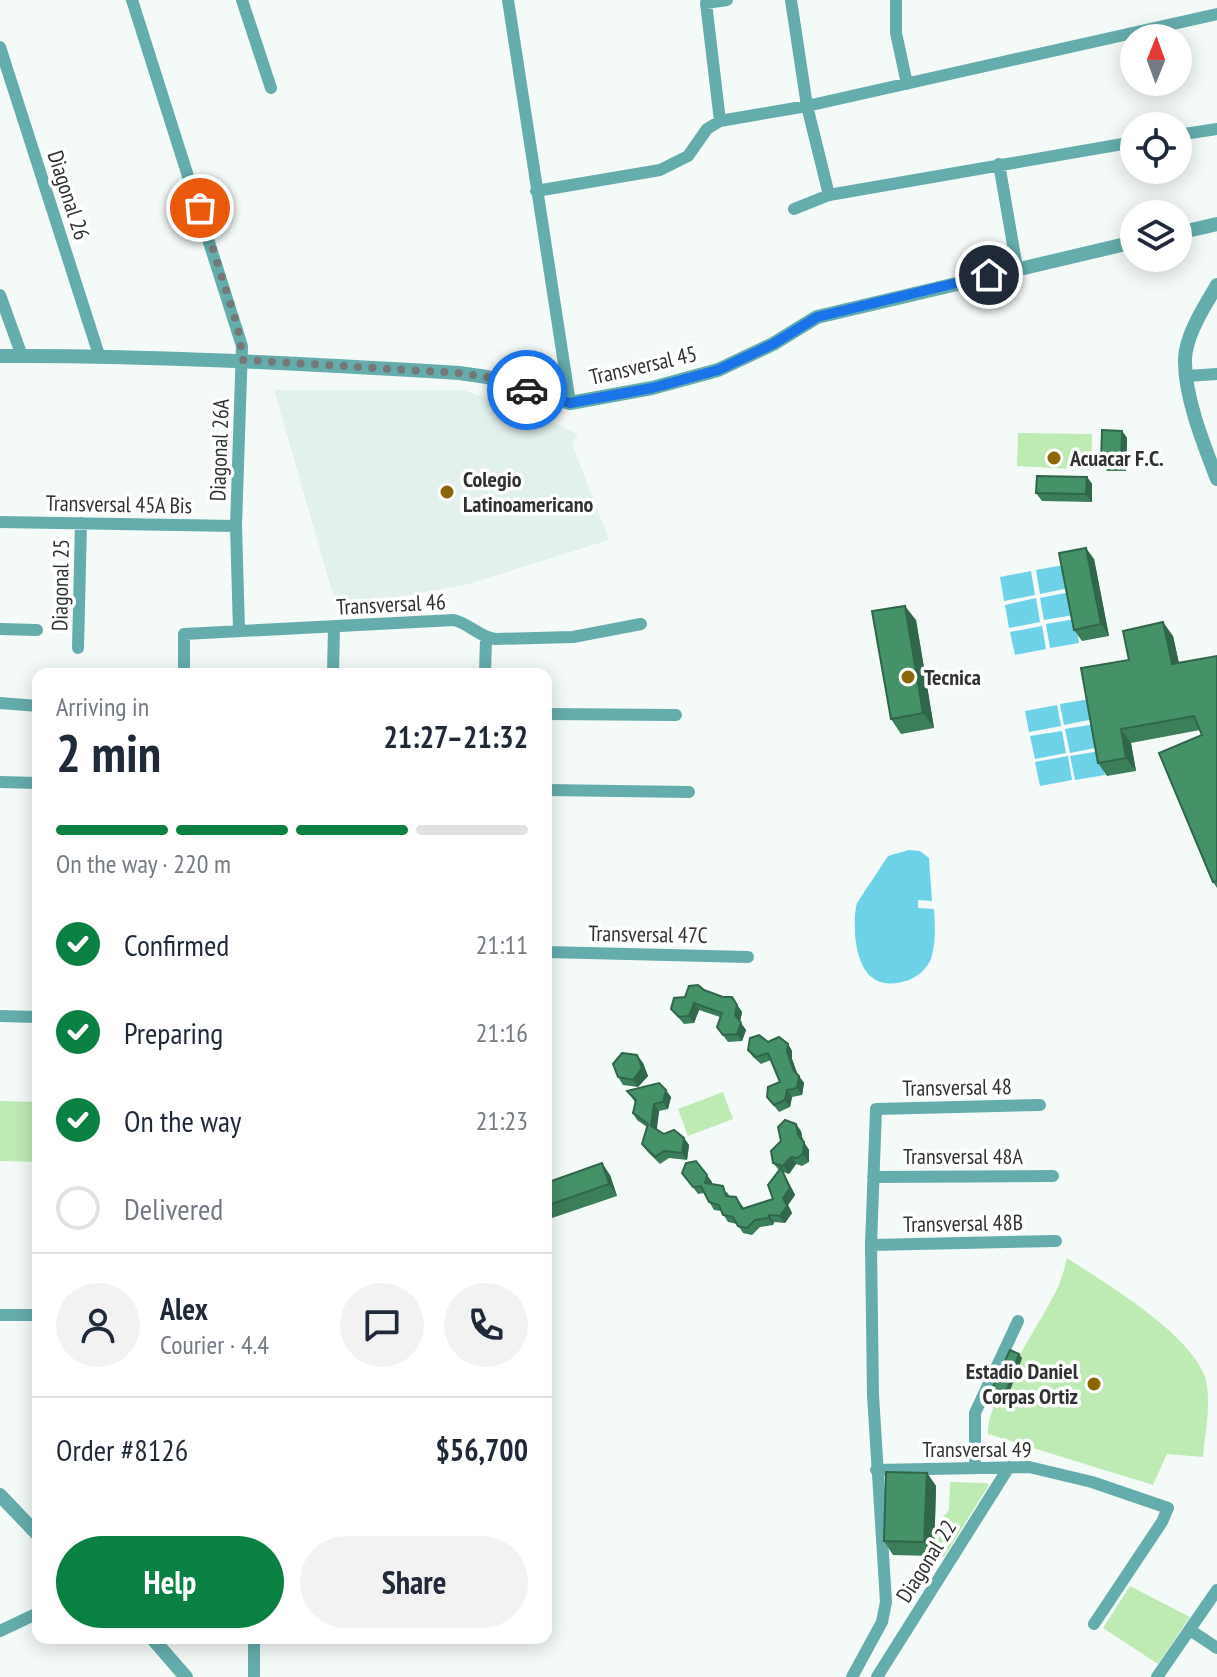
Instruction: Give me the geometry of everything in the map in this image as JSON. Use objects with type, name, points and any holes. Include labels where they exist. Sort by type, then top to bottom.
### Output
[{"type":"street","name":"Diagonal 26A","points":[[132,0],[238,328],[243,360],[236,526],[239,630]]},
{"type":"street","points":[[242,0],[271,88]]},
{"type":"street","points":[[508,0],[570,403]]},
{"type":"street","points":[[720,121],[706,3],[725,0]]},
{"type":"street","points":[[791,0],[807,106],[829,195]]},
{"type":"street","points":[[896,0],[896,33],[907,84]]},
{"type":"street","points":[[536,191],[660,170],[688,156],[707,129],[720,121],[807,106],[1217,14]]},
{"type":"street","name":"Diagonal 26","points":[[0,47],[4,68],[99,355]]},
{"type":"street","points":[[1192,133],[1217,129]]},
{"type":"street","points":[[794,209],[829,195],[1120,144]]},
{"type":"street","points":[[999,164],[1017,268]]},
{"type":"street","points":[[1192,230],[1217,224]]},
{"type":"street","name":"Transversal 45","points":[[0,356],[99,355],[243,360],[459,373],[487,377],[570,403],[652,388],[718,370],[773,344],[817,317],[1120,245]]},
{"type":"street","points":[[1217,285],[1193,330],[1185,357],[1197,425],[1217,479]]},
{"type":"street","points":[[0,295],[22,356]]},
{"type":"street","points":[[1187,376],[1217,374]]},
{"type":"street","name":"Transversal 45A Bis","points":[[0,522],[236,526]]},
{"type":"street","name":"Diagonal 25","points":[[78,648],[81,523]]},
{"type":"street","name":"Transversal 46","points":[[184,668],[184,634],[454,620],[486,638],[573,637],[641,624]]},
{"type":"street","points":[[333,668],[334,626]]},
{"type":"street","points":[[0,629],[37,630]]},
{"type":"street","points":[[485,668],[486,638]]},
{"type":"street","points":[[0,703],[32,706]]},
{"type":"street","points":[[552,714],[676,715]]},
{"type":"street","points":[[0,782],[32,783]]},
{"type":"street","points":[[552,790],[689,792]]},
{"type":"street","name":"Transversal 47C","points":[[552,952],[748,957]]},
{"type":"street","points":[[0,1016],[32,1017]]},
{"type":"street","name":"Transversal 48","points":[[873,1177],[876,1109],[1040,1105]]},
{"type":"street","name":"Transversal 48A","points":[[873,1177],[1053,1176]]},
{"type":"street","points":[[852,1677],[882,1622],[886,1602],[876,1470],[871,1245],[873,1177]]},
{"type":"street","name":"Transversal 48B","points":[[871,1245],[1056,1241]]},
{"type":"street","points":[[0,1315],[32,1315]]},
{"type":"street","points":[[975,1468],[975,1413],[1018,1321]]},
{"type":"street","name":"Diagonal 22","points":[[877,1677],[1009,1467]]},
{"type":"street","name":"Transversal 49","points":[[876,1470],[1029,1467],[1056,1472],[1168,1508],[1162,1522],[1094,1624]]},
{"type":"street","points":[[0,1495],[32,1529]]},
{"type":"street","points":[[1157,1677],[1217,1590]]},
{"type":"street","points":[[0,1631],[32,1616]]},
{"type":"street","points":[[1190,1630],[1217,1648]]},
{"type":"street","points":[[157,1644],[186,1677]]},
{"type":"street","points":[[254,1644],[254,1677]]},
{"type":"shaded area","name":"Colegio Latinoamericano","points":[[274,390],[463,390],[549,420],[578,434],[572,444],[609,540],[465,585],[337,608]]},
{"type":"green space","name":"Acuacar F.C.","points":[[1018,433],[1092,434],[1091,470],[1017,466]]},
{"type":"green space","points":[[723,1092],[733,1119],[688,1136],[678,1109]]},
{"type":"green space","points":[[0,1101],[32,1102],[32,1162],[0,1161]]},
{"type":"green space","name":"Estadio Daniel Corpas Ortiz","points":[[1067,1258],[1165,1327],[1196,1360],[1205,1377],[1208,1407],[1203,1457],[1167,1454],[1153,1485],[988,1434],[996,1401],[1053,1298]]},
{"type":"green space","points":[[950,1482],[989,1485],[944,1557],[938,1556],[939,1522],[949,1510]]},
{"type":"green space","points":[[1130,1586],[1190,1617],[1158,1664],[1103,1628]]},
{"type":"water","points":[[1064,565],[1069,588],[1040,594],[1036,570]]},
{"type":"water","points":[[1031,571],[1035,595],[1004,601],[1000,577]]},
{"type":"water","points":[[1070,592],[1074,615],[1044,620],[1040,598]]},
{"type":"water","points":[[1036,598],[1040,622],[1009,628],[1005,605]]},
{"type":"water","points":[[1075,619],[1079,643],[1050,648],[1046,624]]},
{"type":"water","points":[[1042,626],[1046,649],[1015,655],[1010,632]]},
{"type":"water","points":[[1090,699],[1094,719],[1064,725],[1060,704]]},
{"type":"water","points":[[1057,705],[1061,726],[1029,732],[1025,711]]},
{"type":"water","points":[[1095,724],[1100,747],[1070,753],[1065,729]]},
{"type":"water","points":[[1062,731],[1066,753],[1035,759],[1030,736]]},
{"type":"water","points":[[1100,751],[1105,775],[1075,780],[1070,756]]},
{"type":"water","points":[[1068,756],[1072,780],[1040,786],[1035,762]]},
{"type":"water","points":[[909,850],[920,851],[929,858],[932,901],[918,900],[918,908],[934,909],[933,953],[927,966],[916,976],[896,983],[885,983],[869,975],[859,957],[855,934],[856,907],[888,856]]},
{"type":"building","points":[[1102,430],[1122,431],[1121,464],[1101,463]]},
{"type":"building","points":[[1037,476],[1087,477],[1086,494],[1036,493]]},
{"type":"building","points":[[1086,548],[1101,624],[1074,630],[1059,553]]},
{"type":"building","name":"Tecnica","points":[[905,606],[923,713],[891,719],[872,611]]},
{"type":"building","points":[[1163,622],[1172,664],[1217,656],[1217,881],[1213,882],[1159,753],[1202,735],[1194,716],[1121,729],[1126,758],[1098,763],[1081,668],[1129,660],[1123,631]]},
{"type":"building","points":[[698,985],[723,997],[732,997],[737,1005],[735,1015],[741,1023],[737,1034],[723,1035],[717,1027],[722,1013],[694,1003],[689,1016],[679,1017],[671,1009],[674,998],[685,997],[689,986]]},
{"type":"building","points":[[759,1035],[768,1042],[779,1037],[788,1044],[787,1052],[799,1076],[797,1088],[787,1090],[785,1100],[774,1105],[767,1097],[768,1087],[780,1082],[768,1053],[756,1057],[748,1050],[750,1038]]},
{"type":"building","points":[[622,1053],[637,1055],[642,1068],[633,1080],[618,1077],[613,1064]]},
{"type":"building","points":[[659,1083],[666,1090],[663,1102],[654,1104],[651,1126],[664,1134],[674,1130],[684,1138],[682,1153],[664,1151],[655,1157],[642,1144],[648,1124],[633,1113],[636,1100],[627,1091]]},
{"type":"building","points":[[785,1120],[796,1124],[798,1135],[804,1142],[803,1154],[797,1158],[791,1157],[783,1166],[773,1163],[771,1151],[781,1141],[778,1127]]},
{"type":"building","points":[[696,1161],[707,1175],[705,1183],[723,1186],[726,1196],[736,1197],[742,1209],[773,1199],[768,1185],[781,1168],[790,1188],[783,1198],[787,1206],[780,1216],[769,1215],[768,1218],[755,1220],[747,1228],[738,1226],[733,1217],[723,1215],[719,1205],[709,1202],[701,1186],[693,1187],[682,1173],[686,1163]]},
{"type":"building","points":[[602,1163],[609,1184],[552,1204],[552,1181]]},
{"type":"building","points":[[1010,1350],[1019,1354],[1003,1400],[989,1395]]},
{"type":"building","points":[[886,1472],[927,1473],[924,1542],[884,1541]]},
{"type":"way so far","points":[[200,208],[238,328],[243,360],[459,373],[487,377],[527,390]]},
{"type":"place","name":"Acuacar F.C.","points":[[1054,458]]},
{"type":"place","name":"Colegio Latinoamericano","points":[[447,492]]},
{"type":"place","name":"Tecnica","points":[[908,677]]},
{"type":"place","name":"Estadio Daniel Corpas Ortiz","points":[[1094,1384]]},
{"type":"route","points":[[527,390],[570,403],[652,388],[718,370],[773,344],[817,317],[989,275]]}]
